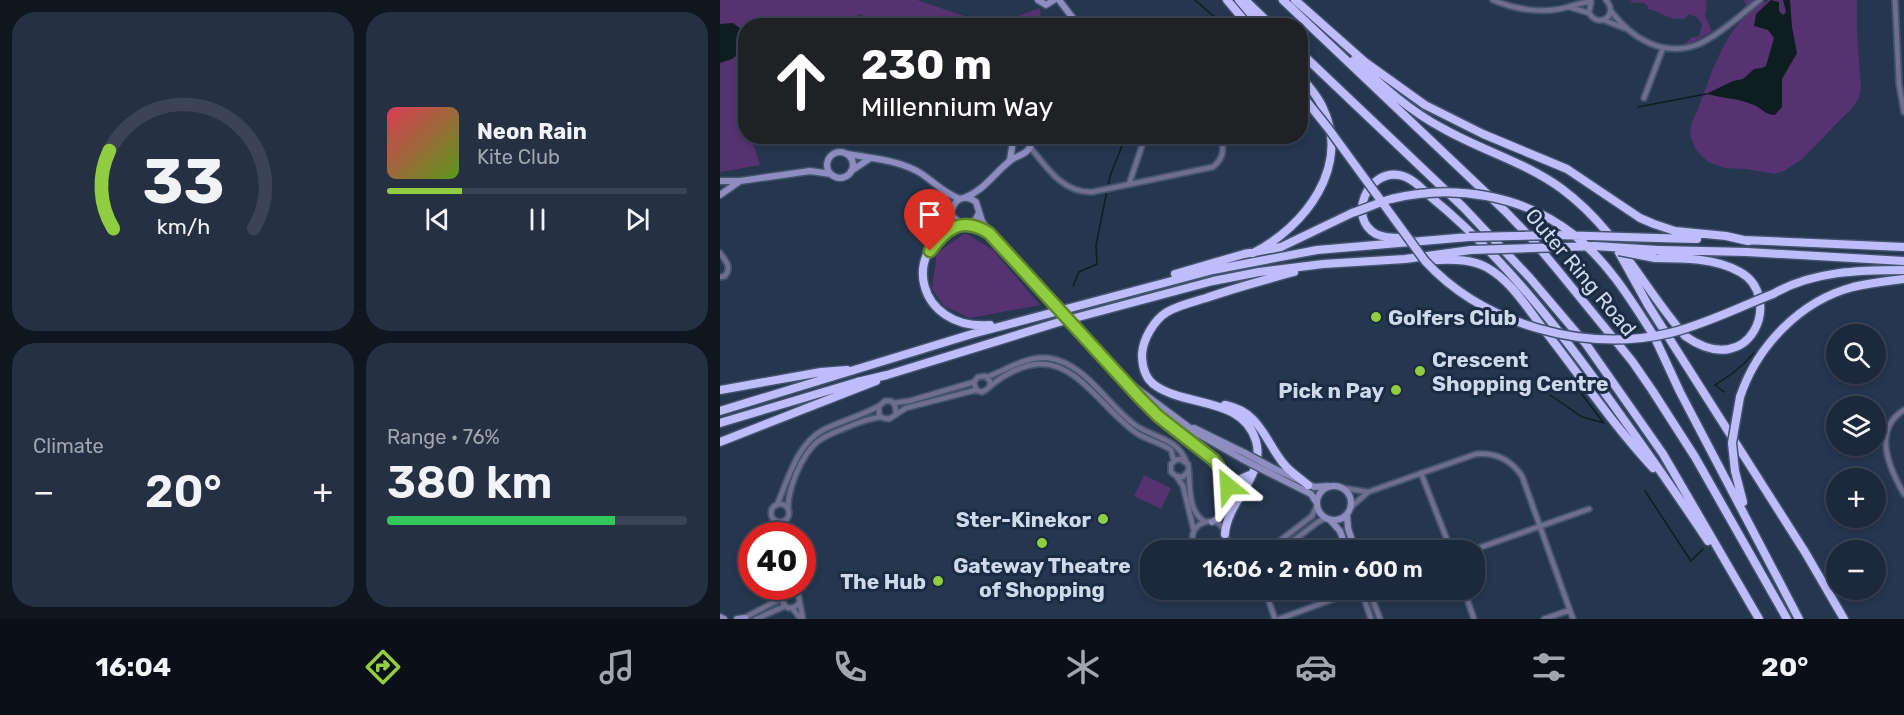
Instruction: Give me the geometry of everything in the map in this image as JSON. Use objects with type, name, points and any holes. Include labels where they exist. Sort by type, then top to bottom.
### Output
[{"type":"highway","points":[[1227,0],[1243,18]]},
{"type":"highway","points":[[1239,0],[1254,18]]},
{"type":"highway","points":[[1245,0],[1264,18]]},
{"type":"highway","name":"Outer Ring Road","points":[[1283,0],[1302,18]]},
{"type":"highway","points":[[1288,0],[1308,18]]},
{"type":"highway","points":[[1295,0],[1365,62],[1435,110],[1483,134],[1567,169],[1640,218],[1654,224],[1675,231],[1726,236],[1748,241]]},
{"type":"highway","points":[[720,423],[1163,293],[1259,272],[1323,264],[1405,259],[1470,250],[1595,246],[1656,254],[1716,262],[1746,275],[1755,287],[1760,305],[1759,320],[1749,337],[1735,348],[1718,351],[1702,347],[1685,336],[1614,240],[1572,197],[1548,179],[1525,166],[1442,128],[1402,101],[1308,18]]},
{"type":"highway","name":"Outer Ring Road","points":[[1308,24],[1530,237],[1632,361],[1695,457],[1787,619]]},
{"type":"highway","name":"Outer Ring Road","points":[[1308,60],[1463,207],[1530,278],[1586,344],[1663,453],[1759,619]]},
{"type":"highway","points":[[1252,253],[1290,229],[1311,205],[1322,187],[1330,165],[1330,131],[1322,106],[1308,87]]},
{"type":"highway","points":[[1308,103],[1329,128],[1425,261],[1438,275],[1464,294],[1496,312],[1523,323],[1568,334],[1597,338],[1656,336],[1689,328],[1773,294],[1788,285],[1853,271],[1904,270]]},
{"type":"highway","points":[[1748,599],[1568,341],[1502,263],[1457,218],[1414,182],[1398,175],[1383,177],[1375,181],[1365,195],[1362,212],[1368,227],[1374,233],[1382,236],[1400,238],[1469,237],[1556,235],[1904,247]]},
{"type":"highway","points":[[1157,283],[1179,272],[1281,247],[1352,213],[1393,199],[1439,193],[1469,193],[1508,201],[1558,225],[1586,245],[1622,286],[1654,336],[1680,392],[1799,619]]},
{"type":"highway","points":[[965,224],[944,235],[930,251],[923,271],[926,293],[935,307],[943,314],[964,324],[980,326],[1012,324]]},
{"type":"highway","points":[[720,411],[953,340],[1157,283],[1317,250],[1469,237]]},
{"type":"highway","points":[[1614,240],[1633,280],[1822,580],[1844,619]]},
{"type":"highway","points":[[1656,254],[1747,252],[1904,261]]},
{"type":"highway","points":[[1405,259],[1467,261],[1481,265],[1500,277],[1545,330],[1605,412],[1680,499]]},
{"type":"highway","points":[[1308,485],[1283,464],[1254,419],[1236,407],[1213,404],[1166,392],[1154,385],[1148,379],[1142,364],[1142,351],[1151,329],[1159,318],[1179,306],[1323,264]]},
{"type":"highway","points":[[1751,525],[1740,493],[1732,443],[1740,397],[1749,372],[1783,327],[1800,314],[1851,288],[1904,279]]},
{"type":"highway","points":[[720,390],[821,372],[857,370]]},
{"type":"highway","points":[[720,442],[860,388],[887,375]]},
{"type":"highway","points":[[1213,404],[1238,415],[1251,428],[1258,450],[1254,470],[1228,518],[1226,536]]},
{"type":"highway","points":[[1225,476],[1231,481],[1238,481],[1248,477],[1254,470]]},
{"type":"highway","points":[[1822,580],[1838,619]]},
{"type":"street","points":[[1038,0],[1043,4],[1051,2],[1065,8]]},
{"type":"street","points":[[1059,0],[1073,18]]},
{"type":"street","points":[[1493,0],[1509,6],[1535,10],[1569,7],[1581,2],[1592,1],[1589,13]]},
{"type":"street","points":[[1607,0],[1611,11],[1626,29]]},
{"type":"street","points":[[1569,7],[1589,13],[1594,19],[1604,20],[1626,29],[1647,43],[1663,48],[1679,49],[1700,43],[1760,0]]},
{"type":"street","points":[[1895,0],[1899,84],[1904,112]]},
{"type":"street","points":[[1604,20],[1611,11]]},
{"type":"street","points":[[1644,98],[1663,48]]},
{"type":"street","points":[[1010,161],[1013,144]]},
{"type":"street","points":[[1129,184],[1143,144]]},
{"type":"street","points":[[1028,146],[1067,187],[1080,193],[1213,168],[1223,154],[1222,144]]},
{"type":"street","points":[[1013,150],[1028,146]]},
{"type":"street","points":[[952,210],[954,203],[986,185],[1028,146]]},
{"type":"street","points":[[810,171],[836,152],[891,162],[909,168],[930,180],[942,191],[955,219],[989,233]]},
{"type":"street","points":[[848,154],[853,164],[851,171]]},
{"type":"street","points":[[720,181],[740,181],[810,171],[843,177],[870,159]]},
{"type":"street","points":[[828,160],[831,174]]},
{"type":"street","points":[[720,195],[740,181]]},
{"type":"street","points":[[965,224],[976,219],[980,197],[986,185]]},
{"type":"street","points":[[942,191],[973,200],[989,233],[1045,296],[1158,416],[1214,460],[1225,476],[1228,486],[1227,503],[1220,515],[1198,525],[1194,531]]},
{"type":"street","points":[[720,253],[729,269],[725,276],[720,277]]},
{"type":"street","points":[[773,522],[771,510],[777,505],[797,458],[808,441],[823,430],[879,406],[885,401],[893,403],[915,400],[974,382],[978,377],[987,377],[1041,358],[1062,361],[1083,375],[1137,426],[1174,444],[1186,461],[1194,510],[1198,517],[1220,526],[1229,540]]},
{"type":"street","points":[[773,519],[778,522],[784,521],[788,516],[790,494],[807,454],[813,446],[830,434],[869,419],[881,417],[889,419],[906,408],[976,390],[986,391],[1014,370],[1038,364],[1065,370],[1138,434],[1171,450],[1174,461],[1171,470],[1183,486],[1194,531],[1193,540]]},
{"type":"street","points":[[1117,372],[1160,407],[1188,426],[1311,494],[1319,512],[1340,531],[1343,540]]},
{"type":"street","points":[[987,377],[990,386]]},
{"type":"street","points":[[974,382],[976,390]]},
{"type":"street","points":[[893,403],[896,413]]},
{"type":"street","points":[[879,406],[878,412],[881,417]]},
{"type":"street","points":[[1904,410],[1895,417],[1888,428],[1885,447],[1904,494]]},
{"type":"street","points":[[1352,540],[1347,515],[1351,507],[1368,492],[1476,454],[1500,456],[1515,466],[1522,476],[1573,619]]},
{"type":"street","points":[[1174,461],[1180,459],[1186,461]]},
{"type":"street","points":[[1271,470],[1308,485],[1368,492]]},
{"type":"street","points":[[1177,477],[1183,477],[1188,471]]},
{"type":"street","points":[[1421,473],[1447,540]]},
{"type":"street","points":[[1281,540],[1312,516],[1321,491],[1329,486]]},
{"type":"street","points":[[1343,488],[1350,496],[1351,507]]},
{"type":"street","points":[[777,505],[783,505],[788,509]]},
{"type":"street","points":[[1485,546],[1589,508]]},
{"type":"street","points":[[1294,540],[1318,522],[1340,519],[1347,515]]},
{"type":"street","points":[[1224,540],[1226,536]]},
{"type":"street","points":[[741,619],[778,600]]},
{"type":"street","points":[[783,600],[785,606]]},
{"type":"street","points":[[800,600],[802,619]]},
{"type":"street","points":[[1269,600],[1277,619],[1331,600]]},
{"type":"street","points":[[1364,600],[1371,619]]},
{"type":"street","points":[[1373,600],[1380,619]]},
{"type":"street","points":[[1467,600],[1474,619]]},
{"type":"street","points":[[792,608],[799,603]]},
{"type":"street","points":[[756,619],[785,606],[792,608],[802,619]]},
{"type":"street","points":[[1545,619],[1570,609]]},
{"type":"street","points":[[720,617],[724,619]]},
{"type":"shaded area","points":[[720,0],[917,0],[970,18],[870,18],[858,14],[856,18],[738,18],[738,144],[753,144],[760,165],[720,172]]},
{"type":"shaded area","points":[[1633,0],[1705,0],[1707,2],[1705,16],[1712,31],[1692,43],[1686,43],[1691,38],[1699,36],[1702,25],[1698,18],[1689,14],[1684,19],[1673,18],[1648,9],[1644,3],[1629,2]]},
{"type":"shaded area","points":[[1744,0],[1762,0],[1764,3],[1768,0],[1857,0],[1861,88],[1859,98],[1801,160],[1775,174],[1725,168],[1708,162],[1696,150],[1690,136],[1691,125],[1721,51],[1738,24],[1749,12]]},
{"type":"shaded area","points":[[1771,0],[1779,2],[1779,11],[1783,15],[1786,12],[1783,0],[1790,0],[1797,53],[1782,79],[1782,107],[1775,115],[1736,99],[1706,94],[1733,81],[1743,79],[1754,69],[1766,66],[1774,38],[1768,30],[1754,26],[1756,14]]},
{"type":"shaded area","points":[[1040,8],[1041,18],[1013,18]]},
{"type":"shaded area","points":[[733,23],[738,27],[738,54],[720,63],[720,24]]},
{"type":"shaded area","points":[[965,233],[993,250],[1040,305],[970,318],[944,306],[932,289],[937,253]]},
{"type":"shaded area","points":[[1144,475],[1171,488],[1161,509],[1134,496]]},
{"type":"waterway","points":[[1195,0],[1216,18]]},
{"type":"waterway","points":[[1638,107],[1706,94]]},
{"type":"waterway","points":[[1073,286],[1079,272],[1097,264],[1096,245],[1110,176],[1123,144]]},
{"type":"waterway","points":[[1724,392],[1715,385],[1754,353]]},
{"type":"waterway","points":[[1571,380],[1603,422]]},
{"type":"waterway","points":[[1550,395],[1582,417],[1604,423]]},
{"type":"waterway","points":[[1645,491],[1691,561],[1703,549]]},
{"type":"waterway","points":[[1727,573],[1731,580]]},
{"type":"waterway","points":[[1747,607],[1753,619]]},
{"type":"place","name":"Golfers Club","points":[[1376,317]]},
{"type":"place","name":"Crescent Shopping Centre","points":[[1420,371]]},
{"type":"place","name":"Pick n Pay","points":[[1396,390]]},
{"type":"place","name":"Ster-Kinekor","points":[[1103,519]]},
{"type":"place","name":"Gateway Theatre of Shopping","points":[[1042,543]]},
{"type":"place","name":"The Hub","points":[[938,581]]},
{"type":"route","points":[[930,251],[944,235],[961,225],[967,224],[989,233],[1140,398],[1158,416],[1214,460],[1225,476],[1228,486]]}]
